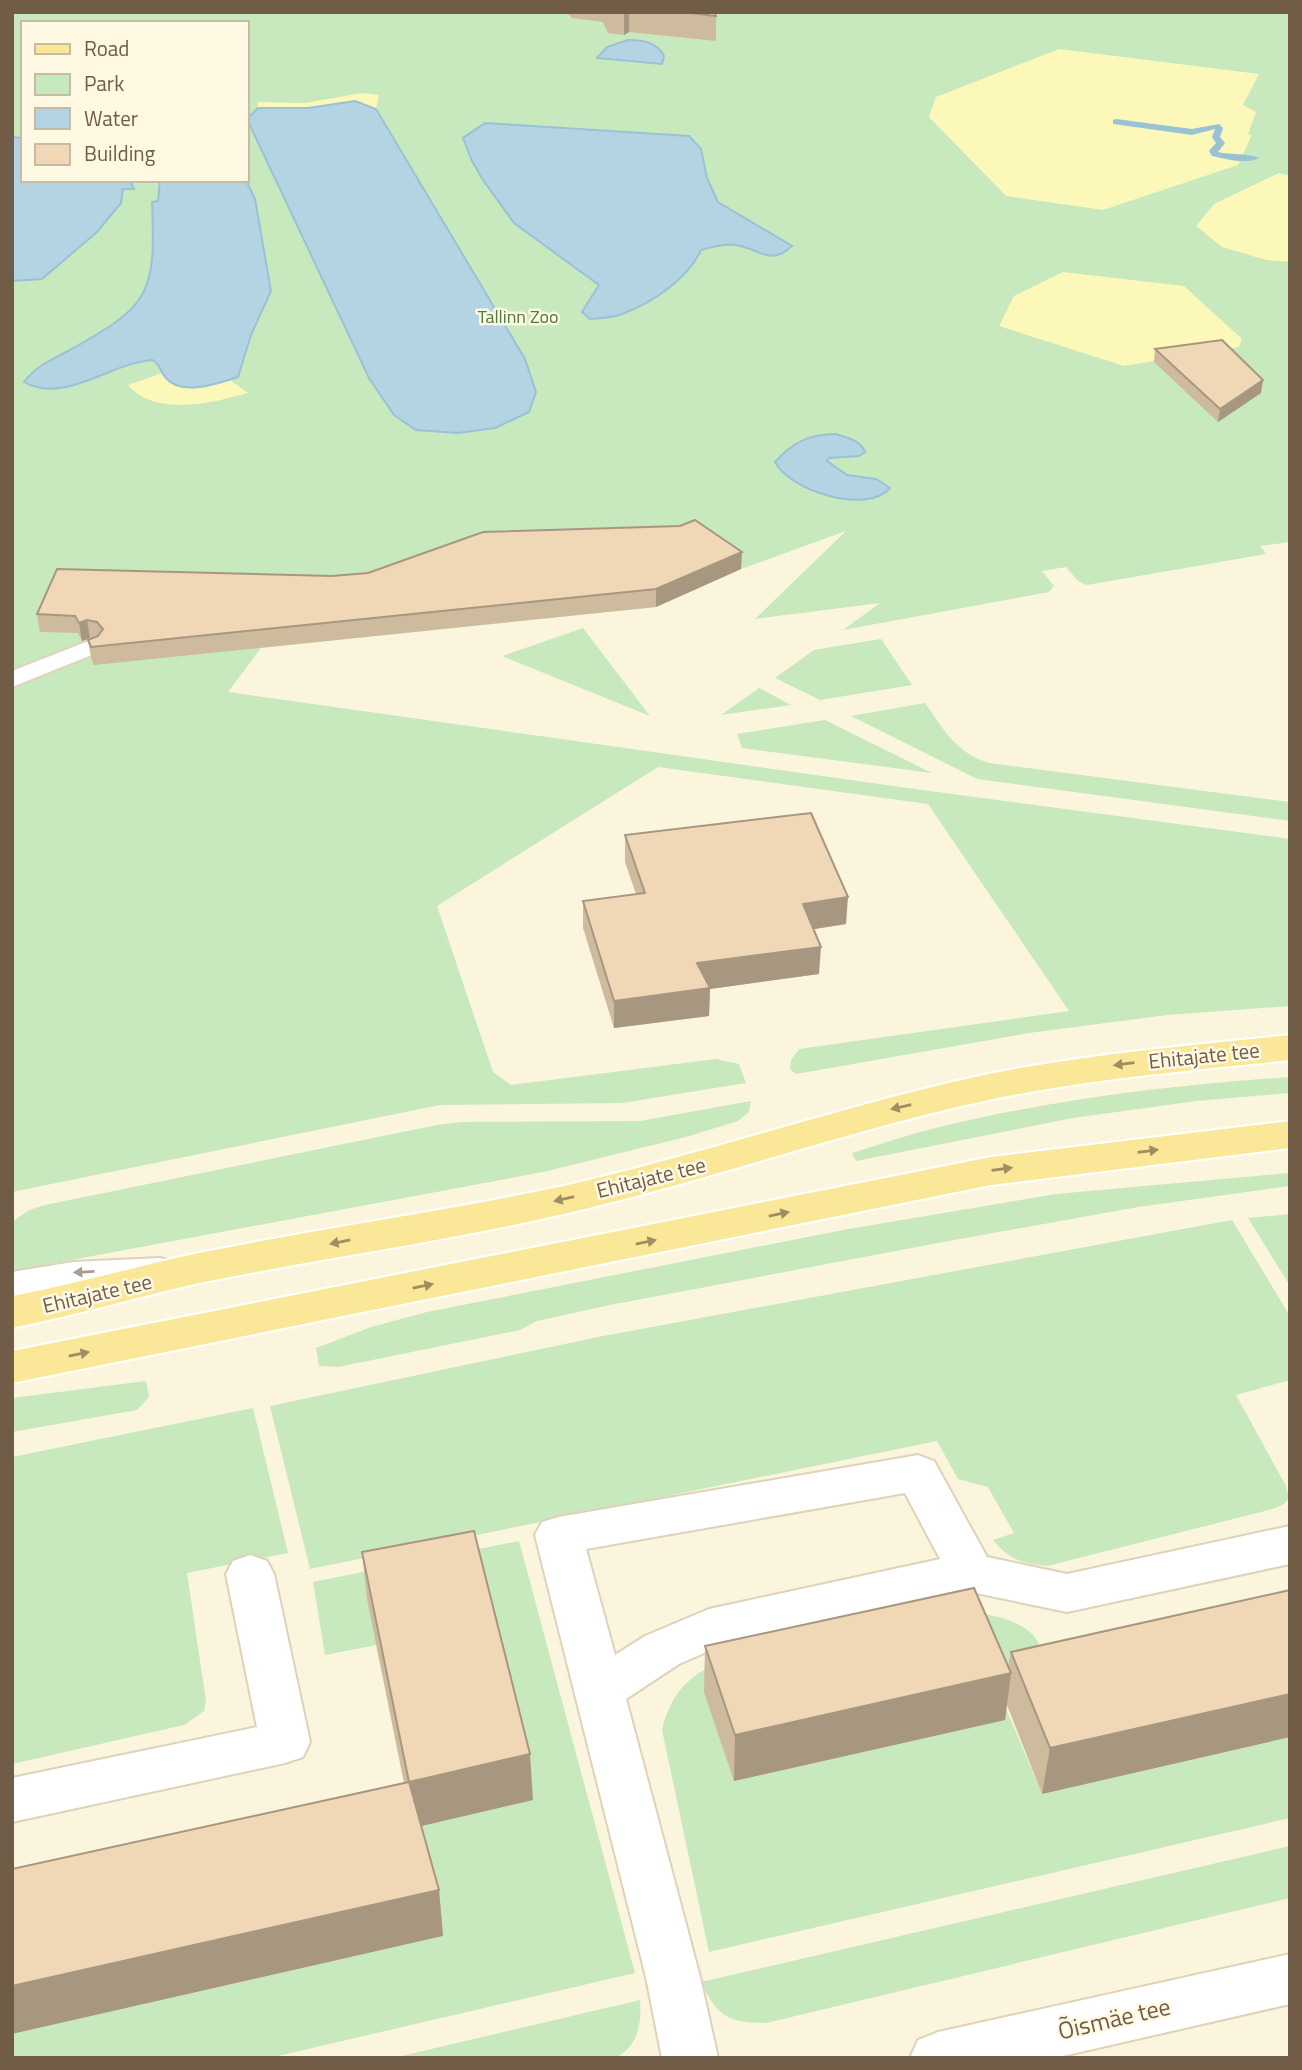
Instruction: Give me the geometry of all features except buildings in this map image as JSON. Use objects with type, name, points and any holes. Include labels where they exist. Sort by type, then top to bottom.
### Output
[{"type":"main road","name":"Ehitajate tee","points":[[12,1312],[84,1298],[201,1268],[558,1201],[702,1165],[889,1110],[996,1086],[1081,1070],[1290,1047]]},
{"type":"main road","points":[[12,1367],[991,1171],[1290,1134]]},
{"type":"street","points":[[690,2058],[673,1977],[597,1692],[559,1535],[918,1473],[971,1573]]},
{"type":"street","points":[[597,1692],[662,1650],[709,1629],[923,1580],[971,1573],[1068,1593],[1290,1545]]},
{"type":"street","points":[[12,1800],[285,1742],[250,1574]]},
{"type":"street","name":"Õismäe tee","points":[[938,2058],[1290,1979]]},
{"type":"lane","points":[[12,680],[91,646]]},
{"type":"lane","points":[[12,1283],[73,1273],[201,1268]]},
{"type":"green space","name":"Tallinn Zoo","points":[[12,12],[1290,12],[1290,542],[1260,546],[1266,554],[1087,585],[1078,581],[1066,567],[1042,571],[1054,586],[1049,592],[843,630],[880,603],[755,619],[846,531],[741,569],[656,607],[261,648],[228,692],[1290,839],[1290,1006],[1167,1015],[1029,1033],[796,1074],[790,1069],[791,1060],[799,1049],[1069,1011],[928,804],[658,767],[437,906],[493,1072],[511,1085],[716,1059],[739,1064],[746,1083],[622,1103],[440,1105],[12,1192]]},
{"type":"green space","points":[[583,628],[650,716],[502,656]]},
{"type":"green space","points":[[881,639],[912,685],[820,700],[775,678],[814,650]]},
{"type":"green space","points":[[759,688],[791,705],[721,715]]},
{"type":"green space","points":[[925,703],[959,747],[989,763],[1290,802],[1290,821],[977,779],[851,716]]},
{"type":"green space","points":[[825,720],[932,773],[742,748],[737,734]]},
{"type":"green space","points":[[1290,1077],[1290,1093],[1196,1101],[1073,1118],[856,1161],[852,1153],[929,1130],[1026,1108],[1157,1089]]},
{"type":"green space","points":[[751,1101],[749,1112],[738,1121],[686,1137],[543,1172],[12,1271],[12,1222],[29,1210],[45,1205],[437,1125],[461,1122],[640,1121]]},
{"type":"green space","points":[[1290,1173],[1290,1186],[1138,1207],[938,1243],[610,1305],[537,1321],[520,1330],[338,1367],[319,1366],[316,1348],[371,1327],[427,1312],[848,1229],[1056,1194]]},
{"type":"green space","points":[[1290,1214],[1290,1286],[1248,1218]]},
{"type":"green space","points":[[1232,1220],[1290,1316],[1290,1380],[1236,1395],[1286,1486],[1289,1498],[1284,1504],[1273,1509],[1047,1566],[1031,1564],[1010,1556],[993,1540],[1014,1533],[988,1487],[958,1479],[937,1441],[310,1569],[270,1406],[598,1337]]},
{"type":"green space","points":[[146,1381],[149,1397],[137,1410],[12,1432],[12,1398]]},
{"type":"green space","points":[[253,1408],[288,1553],[187,1573],[206,1701],[204,1711],[184,1725],[12,1764],[12,1457]]},
{"type":"green space","points":[[519,1541],[635,1973],[269,2058],[12,2058],[12,2034],[443,1936],[376,1645],[325,1655],[313,1582]]},
{"type":"green space","points":[[964,1612],[1008,1620],[1031,1633],[1059,1686],[1002,1699],[1042,1794],[1290,1737],[1290,1818],[709,1952],[662,1730],[668,1712],[683,1687],[704,1670],[748,1648],[734,1781],[1004,1720]]},
{"type":"green space","points":[[1290,1846],[1290,1898],[766,2023],[742,2022],[726,2016],[713,2003],[701,1982]]},
{"type":"green space","points":[[640,2000],[639,2026],[634,2041],[615,2058],[393,2058]]},
{"type":"sand","points":[[1059,49],[1259,74],[1243,105],[1256,112],[1248,134],[1252,135],[1238,165],[1103,210],[1006,196],[929,117],[936,97]]},
{"type":"sand","points":[[362,93],[379,95],[376,109],[355,101],[308,108],[258,108],[258,102],[305,103]]},
{"type":"sand","points":[[1279,173],[1290,176],[1290,262],[1266,260],[1222,247],[1196,226],[1214,204]]},
{"type":"sand","points":[[1063,272],[1184,286],[1242,339],[1239,347],[1124,366],[999,326],[1014,296]]},
{"type":"sand","points":[[163,373],[166,379],[205,386],[230,380],[248,393],[202,403],[169,404],[139,395],[128,385]]},
{"type":"water","points":[[628,40],[644,41],[653,45],[664,56],[662,64],[597,58],[607,47]]},
{"type":"water","points":[[355,101],[376,109],[525,359],[536,392],[529,412],[495,428],[458,433],[416,430],[394,415],[369,378],[248,121],[258,108],[308,108]]},
{"type":"water","points":[[485,123],[689,136],[701,149],[707,178],[718,202],[792,246],[784,252],[770,256],[735,245],[701,250],[687,271],[657,297],[618,315],[590,319],[582,312],[599,285],[514,223],[472,161],[463,138]]},
{"type":"water","points":[[12,137],[21,138],[21,182],[131,182],[134,189],[123,189],[121,203],[97,232],[42,279],[12,281]]},
{"type":"water","points":[[160,182],[247,182],[255,199],[271,291],[251,335],[238,377],[201,387],[181,387],[166,378],[153,360],[137,362],[72,386],[56,389],[40,388],[24,382],[44,364],[116,322],[132,309],[149,278],[153,233],[152,202],[158,201]]},
{"type":"water","points":[[836,434],[857,442],[865,452],[859,456],[829,458],[827,461],[847,475],[876,479],[890,488],[879,496],[864,499],[829,496],[796,482],[783,473],[775,462],[802,441]]},
{"type":"waterway","points":[[1116,122],[1192,132],[1216,126],[1219,128],[1216,137],[1221,143],[1213,151],[1215,154],[1255,158]]}]
